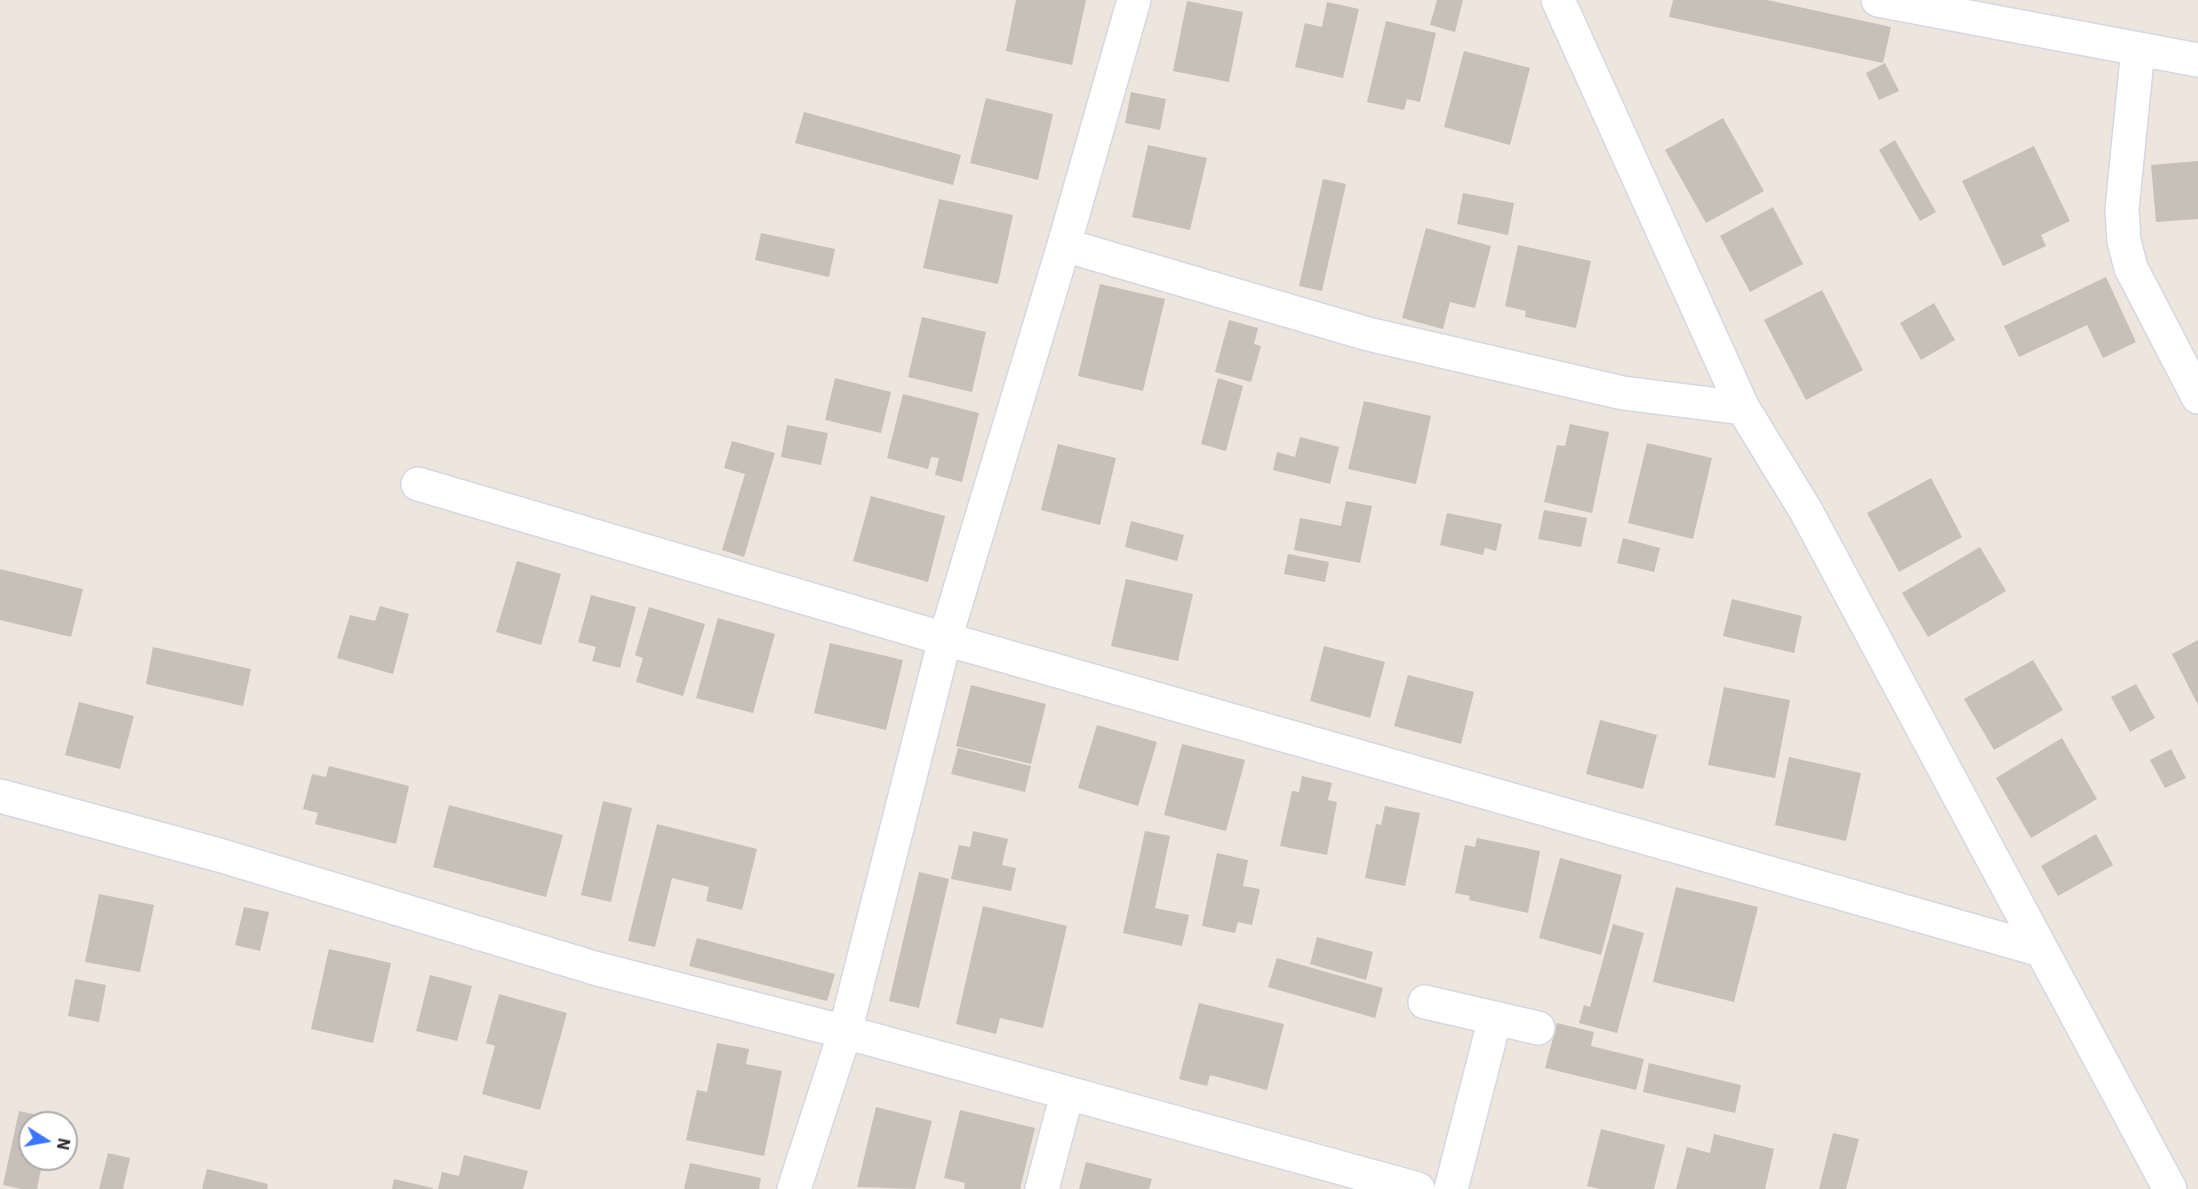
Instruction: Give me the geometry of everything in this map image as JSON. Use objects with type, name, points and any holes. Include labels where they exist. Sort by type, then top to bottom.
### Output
[{"type":"street","points":[[794,1189],[845,1032],[945,639],[1064,245],[1134,0]]},
{"type":"street","points":[[1558,0],[1743,408],[1806,511],[2170,1189]]},
{"type":"street","points":[[1878,0],[2198,60]]},
{"type":"street","points":[[2138,49],[2121,209],[2124,241],[2131,268],[2198,397]]},
{"type":"street","points":[[1064,245],[1368,334],[1623,393],[1743,408]]},
{"type":"street","points":[[418,484],[945,639],[2041,950]]},
{"type":"street","points":[[0,796],[219,855],[598,969],[845,1032],[1418,1189]]},
{"type":"street","points":[[1425,1002],[1538,1028]]},
{"type":"street","points":[[1451,1189],[1495,1018]]},
{"type":"street","points":[[1041,1189],[1067,1094]]},
{"type":"building","points":[[1016,0],[1086,0],[1072,65],[1006,51]]},
{"type":"building","points":[[1437,0],[1463,0],[1455,32],[1430,25]]},
{"type":"building","points":[[1673,0],[1767,0],[1891,27],[1883,63],[1669,17]]},
{"type":"building","points":[[1187,1],[1243,12],[1229,82],[1173,71]]},
{"type":"building","points":[[1327,2],[1359,9],[1343,78],[1295,67],[1305,23],[1322,27]]},
{"type":"building","points":[[1386,21],[1436,33],[1420,102],[1407,99],[1404,110],[1367,102]]},
{"type":"building","points":[[1464,51],[1530,68],[1510,145],[1444,127]]},
{"type":"building","points":[[1885,63],[1899,91],[1879,100],[1866,73]]},
{"type":"building","points":[[1131,92],[1166,99],[1160,130],[1125,123]]},
{"type":"building","points":[[986,98],[1053,114],[1038,180],[970,163]]},
{"type":"building","points":[[804,112],[961,155],[953,185],[795,143]]},
{"type":"building","points":[[1723,118],[1764,191],[1706,223],[1665,150]]},
{"type":"building","points":[[1895,140],[1936,212],[1920,221],[1879,150]]},
{"type":"building","points":[[1148,145],[1207,158],[1190,230],[1132,217]]},
{"type":"building","points":[[2034,146],[2070,221],[2041,235],[2046,246],[2003,266],[1962,181]]},
{"type":"building","points":[[2198,161],[2198,219],[2156,222],[2151,165]]},
{"type":"building","points":[[1323,179],[1346,184],[1322,291],[1299,286]]},
{"type":"building","points":[[1463,193],[1514,203],[1508,235],[1457,224]]},
{"type":"building","points":[[939,199],[1013,215],[998,284],[923,268]]},
{"type":"building","points":[[1773,207],[1803,264],[1750,292],[1720,236]]},
{"type":"building","points":[[1426,228],[1491,246],[1475,308],[1450,302],[1443,329],[1402,318]]},
{"type":"building","points":[[761,233],[835,249],[829,277],[755,260]]},
{"type":"building","points":[[1518,245],[1591,261],[1576,328],[1525,317],[1526,311],[1505,306]]},
{"type":"building","points":[[2106,277],[2136,342],[2103,358],[2087,325],[2019,357],[2004,326]]},
{"type":"building","points":[[1100,284],[1165,299],[1143,391],[1078,376]]},
{"type":"building","points":[[1822,290],[1863,370],[1806,400],[1764,320]]},
{"type":"building","points":[[1934,303],[1955,340],[1921,360],[1900,323]]},
{"type":"building","points":[[922,317],[986,332],[972,392],[908,377]]},
{"type":"building","points":[[1229,320],[1258,328],[1254,344],[1261,346],[1251,382],[1215,372]]},
{"type":"building","points":[[835,378],[891,392],[881,433],[825,420]]},
{"type":"building","points":[[1218,378],[1243,386],[1226,451],[1201,444]]},
{"type":"building","points":[[903,394],[979,413],[962,482],[935,475],[939,458],[931,457],[928,469],[887,458]]},
{"type":"building","points":[[1364,401],[1431,416],[1416,484],[1348,469]]},
{"type":"building","points":[[1570,424],[1609,432],[1592,513],[1544,502],[1557,445],[1565,446]]},
{"type":"building","points":[[787,425],[828,433],[821,465],[781,457]]},
{"type":"building","points":[[1300,437],[1339,447],[1330,484],[1273,470],[1277,452],[1295,457]]},
{"type":"building","points":[[732,441],[775,453],[744,557],[722,550],[745,474],[724,468]]},
{"type":"building","points":[[1647,443],[1712,458],[1693,539],[1628,523]]},
{"type":"building","points":[[1058,444],[1116,458],[1100,525],[1041,510]]},
{"type":"building","points":[[1931,478],[1962,537],[1899,572],[1867,513]]},
{"type":"building","points":[[871,496],[945,516],[928,582],[853,561]]},
{"type":"building","points":[[1346,501],[1372,506],[1360,563],[1294,550],[1300,518],[1341,526]]},
{"type":"building","points":[[1544,510],[1587,518],[1581,547],[1538,539]]},
{"type":"building","points":[[1447,513],[1502,524],[1496,551],[1485,548],[1483,555],[1440,545]]},
{"type":"building","points":[[1131,521],[1184,535],[1177,561],[1125,547]]},
{"type":"building","points":[[1623,538],[1660,548],[1654,572],[1617,563]]},
{"type":"building","points":[[1980,547],[2006,591],[1928,637],[1902,593]]},
{"type":"building","points":[[1288,554],[1329,562],[1325,582],[1284,574]]},
{"type":"building","points":[[517,561],[561,574],[541,645],[496,632]]},
{"type":"building","points":[[0,569],[83,589],[71,637],[0,620]]},
{"type":"building","points":[[1126,579],[1193,594],[1178,661],[1111,646]]},
{"type":"building","points":[[591,595],[636,607],[620,668],[592,661],[596,647],[578,642]]},
{"type":"building","points":[[1732,599],[1802,616],[1794,653],[1723,636]]},
{"type":"building","points":[[380,606],[409,614],[393,674],[337,658],[350,615],[375,621]]},
{"type":"building","points":[[649,607],[705,624],[683,696],[636,682],[643,658],[635,655]]},
{"type":"building","points":[[718,618],[775,634],[753,713],[696,698]]},
{"type":"building","points":[[2198,640],[2198,705],[2172,654]]},
{"type":"building","points":[[830,643],[903,660],[886,730],[814,713]]},
{"type":"building","points":[[1324,646],[1385,662],[1370,718],[1310,701]]},
{"type":"building","points":[[153,647],[251,669],[243,706],[146,684]]},
{"type":"building","points":[[2033,660],[2063,710],[1994,750],[1964,699]]},
{"type":"building","points":[[1408,675],[1474,692],[1461,744],[1394,726]]},
{"type":"building","points":[[2136,684],[2155,718],[2130,732],[2111,697]]},
{"type":"building","points":[[971,685],[1046,704],[1031,764],[956,746]]},
{"type":"building","points":[[1724,687],[1790,700],[1775,778],[1708,765]]},
{"type":"building","points":[[79,702],[134,716],[120,769],[65,755]]},
{"type":"building","points":[[1600,720],[1657,735],[1643,789],[1586,774]]},
{"type":"building","points":[[1097,725],[1157,742],[1138,806],[1078,788]]},
{"type":"building","points":[[2062,738],[2097,799],[2031,838],[1996,778]]},
{"type":"building","points":[[1182,744],[1245,760],[1226,831],[1164,815]]},
{"type":"building","points":[[958,748],[1031,766],[1025,792],[951,774]]},
{"type":"building","points":[[2171,749],[2186,778],[2165,788],[2150,760]]},
{"type":"building","points":[[1789,757],[1861,773],[1846,841],[1775,825]]},
{"type":"building","points":[[329,766],[409,786],[396,844],[315,824],[318,813],[303,809],[312,774],[326,777]]},
{"type":"building","points":[[1302,776],[1332,783],[1328,800],[1337,802],[1327,855],[1280,846],[1292,791],[1299,792]]},
{"type":"building","points":[[603,801],[632,808],[611,902],[581,895]]},
{"type":"building","points":[[449,805],[563,835],[546,897],[433,867]]},
{"type":"building","points":[[1385,806],[1420,813],[1405,886],[1365,878],[1376,824],[1381,825]]},
{"type":"building","points":[[657,824],[757,849],[742,910],[706,901],[709,887],[672,878],[655,947],[628,941]]},
{"type":"building","points":[[973,831],[1008,839],[1002,865],[1016,868],[1011,891],[951,879],[959,845],[970,847]]},
{"type":"building","points":[[1145,831],[1170,836],[1155,908],[1189,915],[1182,946],[1123,933]]},
{"type":"building","points":[[2096,834],[2113,865],[2058,896],[2041,866]]},
{"type":"building","points":[[1477,838],[1540,851],[1528,913],[1469,900],[1470,896],[1455,893],[1465,845],[1475,847]]},
{"type":"building","points":[[1217,853],[1248,860],[1243,886],[1260,889],[1252,925],[1238,922],[1235,933],[1202,926]]},
{"type":"building","points":[[1560,858],[1622,875],[1601,955],[1539,938]]},
{"type":"building","points":[[919,872],[949,879],[919,1008],[889,1001]]},
{"type":"building","points":[[1676,887],[1758,907],[1734,1002],[1653,982]]},
{"type":"building","points":[[99,894],[154,905],[140,972],[85,962]]},
{"type":"building","points":[[983,906],[1067,926],[1043,1028],[1000,1018],[996,1034],[956,1024]]},
{"type":"building","points":[[244,907],[269,912],[260,951],[235,945]]},
{"type":"building","points":[[1613,924],[1644,933],[1617,1033],[1579,1023],[1584,1005],[1590,1007]]},
{"type":"building","points":[[1317,937],[1373,952],[1366,980],[1310,964]]},
{"type":"building","points":[[697,938],[835,974],[827,1001],[689,966]]},
{"type":"building","points":[[329,949],[391,963],[373,1043],[311,1029]]},
{"type":"building","points":[[1277,958],[1383,988],[1375,1018],[1268,987]]},
{"type":"building","points":[[430,975],[472,986],[457,1041],[416,1031]]},
{"type":"building","points":[[75,979],[106,985],[99,1022],[68,1016]]},
{"type":"building","points":[[499,994],[567,1013],[540,1110],[482,1094],[495,1046],[486,1043]]},
{"type":"building","points":[[1199,1003],[1284,1024],[1267,1090],[1210,1075],[1207,1086],[1179,1079]]},
{"type":"building","points":[[1557,1023],[1594,1032],[1591,1046],[1644,1059],[1636,1090],[1545,1068]]},
{"type":"building","points":[[717,1043],[749,1049],[746,1064],[782,1071],[764,1156],[686,1140],[697,1090],[707,1092]]},
{"type":"building","points":[[1649,1063],[1741,1085],[1735,1113],[1643,1092]]},
{"type":"building","points":[[876,1107],[932,1121],[915,1189],[857,1187]]},
{"type":"building","points":[[960,1110],[1035,1128],[1020,1189],[964,1189],[965,1183],[944,1178]]},
{"type":"building","points":[[18,1116],[18,1171],[41,1171],[37,1189],[21,1189],[3,1185]]},
{"type":"building","points":[[1601,1129],[1665,1145],[1654,1189],[1600,1189],[1587,1186]]},
{"type":"building","points":[[1833,1133],[1859,1139],[1846,1189],[1819,1189]]},
{"type":"building","points":[[1714,1134],[1774,1149],[1765,1189],[1676,1189],[1687,1147],[1710,1153]]},
{"type":"building","points":[[108,1153],[130,1158],[123,1189],[99,1189]]},
{"type":"building","points":[[464,1155],[528,1171],[523,1189],[438,1189],[442,1172],[459,1176]]},
{"type":"building","points":[[1086,1162],[1152,1179],[1149,1189],[1079,1189]]},
{"type":"building","points":[[690,1163],[761,1178],[759,1189],[684,1189]]},
{"type":"building","points":[[207,1169],[268,1184],[267,1189],[202,1189]]},
{"type":"building","points":[[394,1179],[433,1188],[433,1189],[392,1189]]}]
